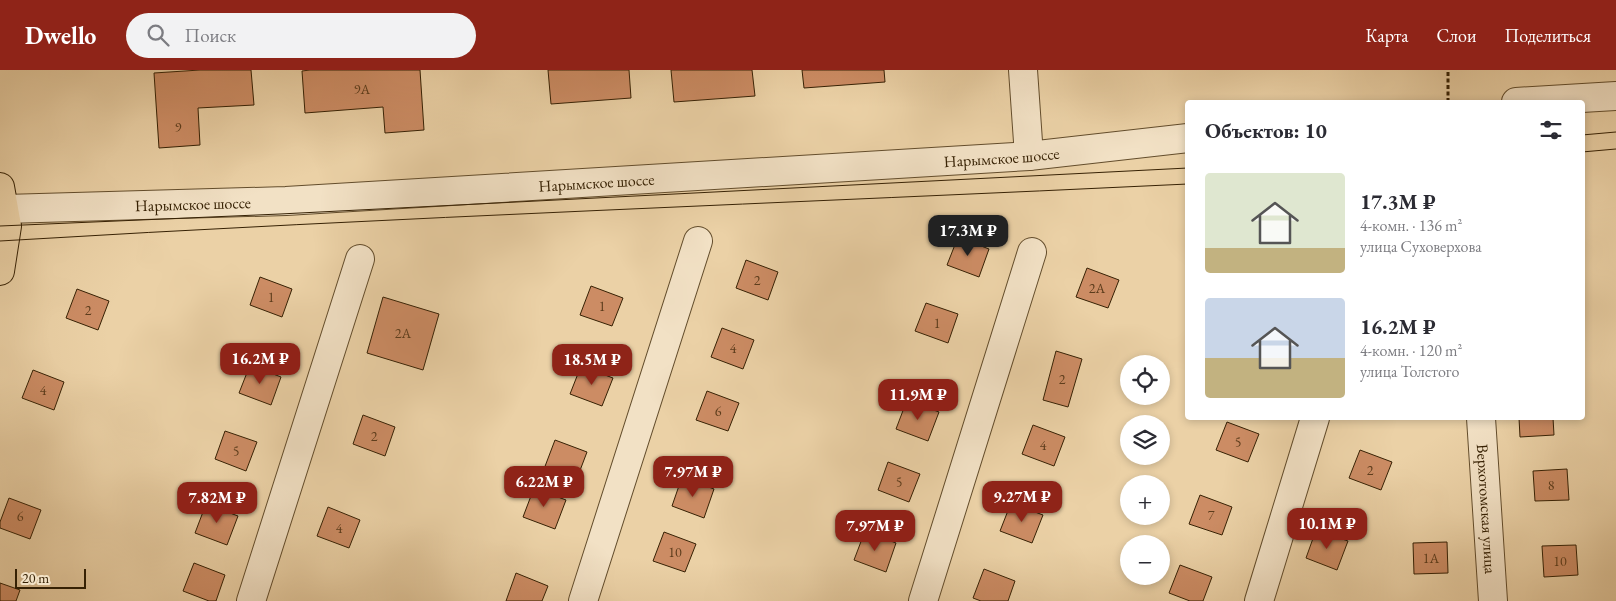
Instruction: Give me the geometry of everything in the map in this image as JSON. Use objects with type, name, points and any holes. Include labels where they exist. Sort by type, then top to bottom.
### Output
[{"type":"main road","points":[[0,271],[7,226],[2,198]]},
{"type":"street","points":[[1023,70],[1029,156]]},
{"type":"street","points":[[1549,100],[1616,96]]},
{"type":"street","name":"Нарымское шоссе","points":[[2,198],[296,200],[1029,156],[1185,138]]},
{"type":"street","points":[[583,601],[698,241]]},
{"type":"street","points":[[923,601],[1032,252]]},
{"type":"street","points":[[251,601],[360,259]]},
{"type":"street","points":[[1259,601],[1314,420]]},
{"type":"street","name":"Верхотомская улица","points":[[1482,420],[1493,601]]},
{"type":"path","points":[[1448,70],[1448,100]]},
{"type":"building","points":[[200,70],[251,70],[254,105],[198,108],[200,145],[159,148],[154,73]]},
{"type":"building","points":[[420,70],[424,130],[385,133],[383,107],[305,113],[302,71]]},
{"type":"building","points":[[548,70],[629,70],[631,98],[551,104]]},
{"type":"building","points":[[671,70],[752,70],[755,96],[674,102]]},
{"type":"building","points":[[802,70],[884,70],[885,82],[804,88]]},
{"type":"building","points":[[958,237],[989,249],[979,277],[947,265]]},
{"type":"building","points":[[746,260],[778,272],[768,300],[736,288]]},
{"type":"building","points":[[1087,268],[1119,280],[1108,308],[1076,297]]},
{"type":"building","points":[[260,277],[292,289],[282,317],[250,305]]},
{"type":"building","points":[[591,286],[623,298],[612,326],[580,315]]},
{"type":"building","points":[[77,289],[109,301],[98,330],[66,318]]},
{"type":"building","points":[[383,297],[439,314],[423,370],[367,353]]},
{"type":"building","points":[[926,303],[958,314],[948,343],[915,331]]},
{"type":"building","points":[[722,328],[754,340],[743,369],[711,357]]},
{"type":"building","points":[[1056,351],[1082,359],[1068,407],[1043,400]]},
{"type":"building","points":[[250,365],[281,377],[271,405],[239,393]]},
{"type":"building","points":[[581,366],[613,378],[602,406],[570,394]]},
{"type":"building","points":[[33,370],[64,382],[54,410],[22,398]]},
{"type":"building","points":[[707,391],[739,403],[728,431],[696,420]]},
{"type":"building","points":[[907,400],[939,412],[928,441],[896,429]]},
{"type":"building","points":[[363,415],[395,427],[385,456],[353,444]]},
{"type":"building","points":[[1519,420],[1553,420],[1554,435],[1520,437]]},
{"type":"building","points":[[1227,422],[1259,434],[1248,462],[1216,450]]},
{"type":"building","points":[[1033,425],[1065,437],[1054,466],[1022,454]]},
{"type":"building","points":[[225,431],[257,442],[246,471],[215,459]]},
{"type":"building","points":[[555,440],[587,452],[576,481],[544,469]]},
{"type":"building","points":[[1360,450],[1392,462],[1381,490],[1349,478]]},
{"type":"building","points":[[888,462],[920,474],[909,502],[878,490]]},
{"type":"building","points":[[1567,469],[1569,500],[1535,501],[1533,471]]},
{"type":"building","points":[[682,477],[714,489],[704,518],[672,506]]},
{"type":"building","points":[[534,488],[566,500],[555,529],[523,517]]},
{"type":"building","points":[[1200,495],[1232,507],[1222,535],[1189,524]]},
{"type":"building","points":[[9,498],[41,510],[30,539],[0,528],[0,522]]},
{"type":"building","points":[[1011,503],[1043,515],[1032,543],[1000,531]]},
{"type":"building","points":[[206,504],[238,516],[227,545],[195,533]]},
{"type":"building","points":[[328,507],[360,520],[349,548],[317,536]]},
{"type":"building","points":[[1316,530],[1348,541],[1337,570],[1306,558]]},
{"type":"building","points":[[865,531],[896,543],[886,572],[854,560]]},
{"type":"building","points":[[664,532],[696,544],[685,572],[653,561]]},
{"type":"building","points":[[1447,542],[1448,573],[1414,574],[1413,543]]},
{"type":"building","points":[[1576,545],[1578,575],[1544,577],[1542,546]]},
{"type":"building","points":[[194,563],[225,575],[216,601],[209,601],[183,591]]},
{"type":"building","points":[[1180,565],[1212,577],[1203,601],[1190,601],[1169,593]]},
{"type":"building","points":[[984,569],[1015,581],[1008,601],[981,601],[973,598]]},
{"type":"building","points":[[516,573],[548,586],[542,601],[506,601]]},
{"type":"building","points":[[0,583],[20,590],[16,601],[0,601]]},
{"type":"tram line","points":[[1585,135],[1616,132]]},
{"type":"tram line","points":[[1585,152],[1616,149]]},
{"type":"tram line","points":[[0,226],[280,214],[1185,168]]},
{"type":"tram line","points":[[0,241],[446,217],[1185,184]]}]
